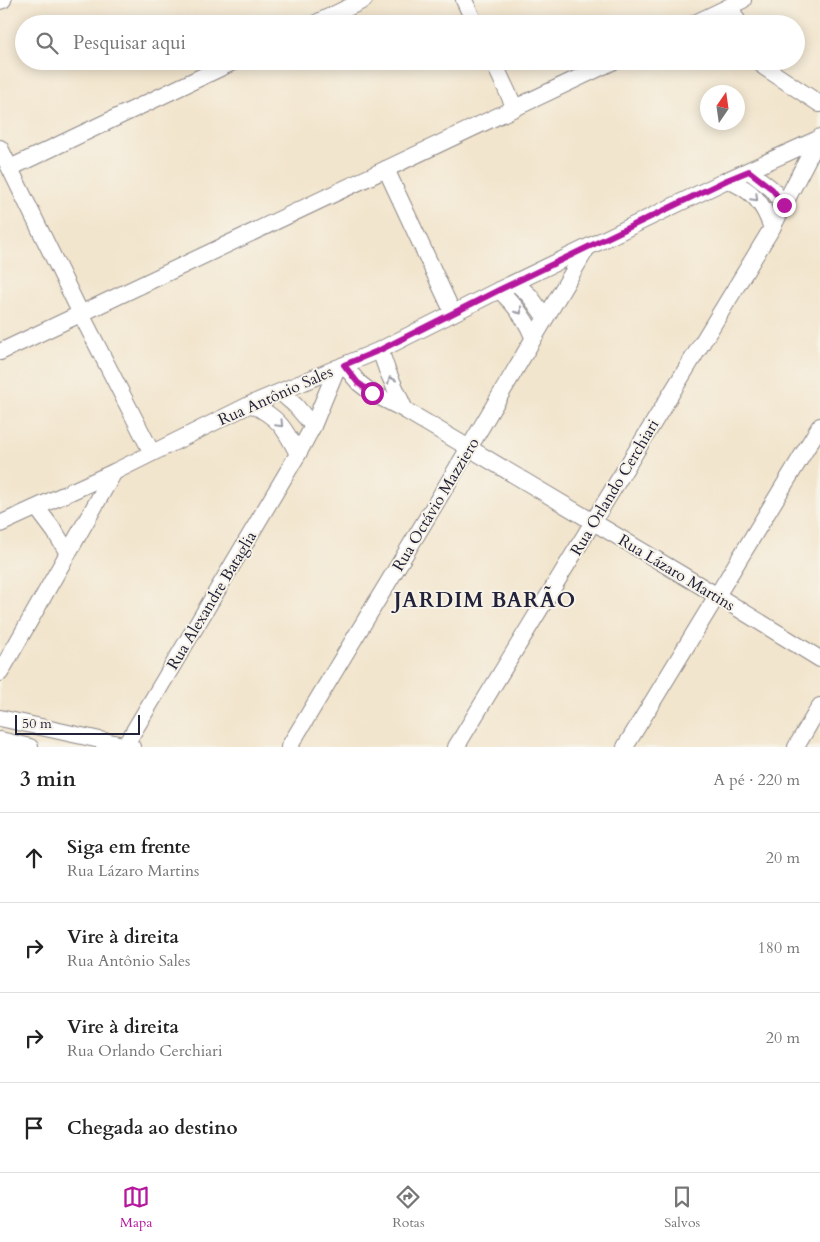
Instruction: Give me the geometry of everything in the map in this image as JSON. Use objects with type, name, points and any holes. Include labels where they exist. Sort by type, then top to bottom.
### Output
[{"type":"street","points":[[333,15],[364,0]]},
{"type":"street","points":[[464,0],[471,15]]},
{"type":"street","points":[[712,15],[737,3]]},
{"type":"street","points":[[10,168],[216,70]]},
{"type":"street","points":[[497,70],[515,108]]},
{"type":"street","points":[[0,352],[595,70]]},
{"type":"street","points":[[769,70],[820,104]]},
{"type":"street","name":"Rua Antônio Sales","points":[[0,524],[114,472],[251,404],[380,350],[453,312],[727,180],[819,138]]},
{"type":"street","name":"Rua Orlando Cerchiari","points":[[456,747],[772,228],[819,138]]},
{"type":"street","points":[[0,148],[81,314],[152,453]]},
{"type":"street","points":[[386,169],[453,312]]},
{"type":"street","points":[[749,171],[772,189],[784,205]]},
{"type":"street","points":[[727,180],[738,184],[760,202],[772,228]]},
{"type":"street","name":"Rua Octávio Mazziero","points":[[289,747],[587,248]]},
{"type":"street","points":[[516,283],[530,296],[545,317]]},
{"type":"street","points":[[499,290],[521,313],[534,337]]},
{"type":"street","points":[[380,350],[404,410]]},
{"type":"street","name":"Rua Lázaro Martins","points":[[340,366],[372,393],[469,448],[820,659]]},
{"type":"street","name":"Rua Alexandre Bataglia","points":[[128,746],[298,454],[340,366]]},
{"type":"street","points":[[281,393],[295,405],[313,426]]},
{"type":"street","points":[[251,404],[268,412],[284,427],[298,454]]},
{"type":"street","points":[[625,747],[820,426]]},
{"type":"street","points":[[0,673],[114,472]]},
{"type":"street","points":[[37,508],[56,532],[68,553]]},
{"type":"street","points":[[796,747],[820,706]]},
{"type":"street","points":[[0,718],[128,746]]},
{"type":"street","points":[[0,740],[30,747]]},
{"type":"district","name":"JARDIM BARÃO","points":[[485,600]]},
{"type":"route","points":[[372,393],[358,383],[344,365],[380,350],[499,290],[727,180],[749,171],[763,180],[784,205]]}]
